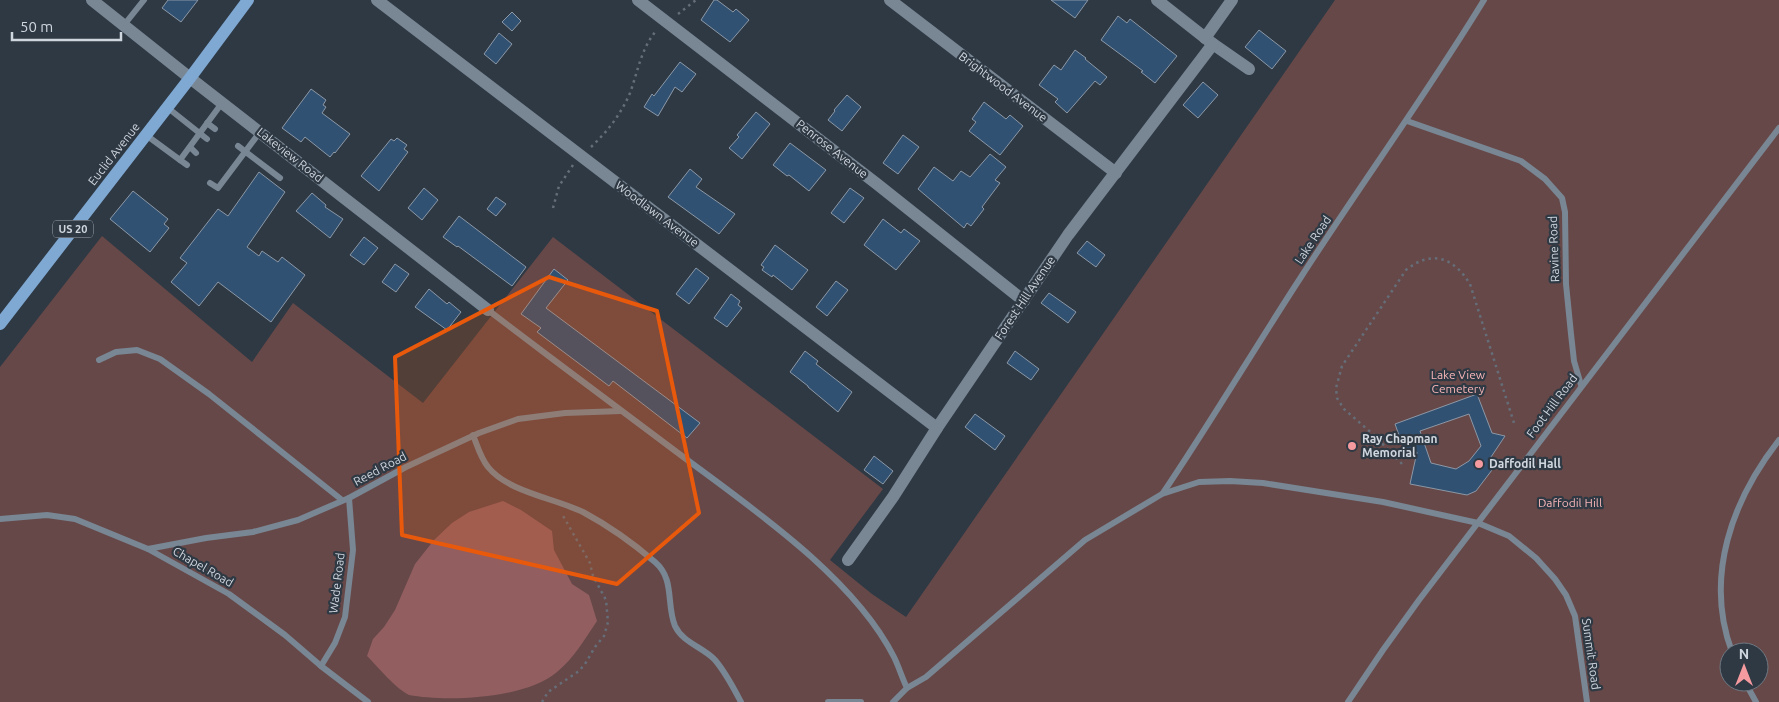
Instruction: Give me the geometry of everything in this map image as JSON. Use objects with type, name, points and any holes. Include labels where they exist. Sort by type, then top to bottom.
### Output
[{"type":"main road","name":"Euclid Avenue","points":[[0,324],[168,108],[248,0]]},
{"type":"street","name":"Lakeview Road","points":[[92,0],[488,310]]},
{"type":"street","name":"Woodlawn Avenue","points":[[377,0],[937,428]]},
{"type":"street","name":"Penrose Avenue","points":[[638,0],[877,184],[1024,301]]},
{"type":"street","name":"Brightwood Avenue","points":[[890,0],[1116,173]]},
{"type":"street","points":[[1157,0],[1209,41],[1249,69]]},
{"type":"street","name":"Forest Hill Avenue","points":[[848,560],[893,497],[937,428],[1068,235],[1116,173],[1209,41],[1232,0]]},
{"type":"lane","points":[[124,25],[144,0]]},
{"type":"lane","name":"Lake Road","points":[[1162,494],[1301,278],[1407,121],[1484,0]]},
{"type":"lane","points":[[180,160],[222,103]]},
{"type":"lane","points":[[168,108],[208,139]]},
{"type":"lane","name":"Ravine Road","points":[[1407,121],[1522,161],[1545,179],[1562,198],[1565,212],[1566,284],[1571,334],[1574,361],[1581,385]]},
{"type":"lane","points":[[208,123],[215,129]]},
{"type":"lane","name":"Foot Hill Road","points":[[1348,702],[1383,650],[1581,385],[1779,128]]},
{"type":"lane","points":[[210,183],[218,188],[260,132]]},
{"type":"lane","points":[[146,135],[187,165]]},
{"type":"lane","points":[[238,146],[280,178]]},
{"type":"lane","points":[[190,148],[196,153]]},
{"type":"lane","points":[[231,157],[237,162]]},
{"type":"lane","points":[[220,171],[226,176]]},
{"type":"lane","points":[[488,310],[787,537],[851,596],[871,620],[893,656],[906,688]]},
{"type":"lane","points":[[99,360],[116,352],[137,350],[160,359],[209,394],[342,500]]},
{"type":"lane","name":"Reed Road","points":[[148,549],[206,538],[253,532],[298,520],[350,498],[406,467],[473,436],[518,419],[565,413],[622,410]]},
{"type":"lane","points":[[473,436],[487,466],[507,483],[583,512],[638,548],[657,564],[666,575],[675,626],[680,634],[714,658],[728,677],[741,702]]},
{"type":"lane","points":[[1728,642],[1722,611],[1720,584],[1723,552],[1739,505],[1755,476],[1779,440]]},
{"type":"lane","name":"Summit Road","points":[[1162,494],[1198,482],[1263,483],[1384,502],[1478,523],[1509,536],[1536,558],[1555,579],[1566,595],[1575,616],[1587,702]]},
{"type":"lane","points":[[893,702],[906,688],[926,677],[1085,540],[1162,494]]},
{"type":"lane","name":"Wade Road","points":[[321,666],[336,642],[346,617],[353,550],[350,498]]},
{"type":"lane","name":"Chapel Road","points":[[0,518],[47,515],[75,519],[148,549],[229,594],[285,634],[321,666],[368,702]]},
{"type":"lane","points":[[828,702],[861,702]]},
{"type":"path","points":[[677,15],[696,0]]},
{"type":"path","points":[[553,208],[559,186],[567,173],[581,156],[602,137],[619,114],[630,91],[644,51],[649,40],[657,30]]},
{"type":"path","points":[[1402,464],[1375,436],[1344,409],[1337,398],[1336,388],[1342,366],[1406,270],[1415,262],[1436,258],[1448,261],[1458,267],[1470,284],[1514,423]]},
{"type":"path","points":[[542,702],[548,692],[579,671],[594,647],[604,636],[608,622],[606,600],[593,576],[590,563],[554,500]]},
{"type":"highlighted area","points":[[549,277],[657,311],[699,513],[617,584],[402,535],[395,357]]},
{"type":"green space","name":"Lake View Cemetery","points":[[1335,0],[1779,0],[1779,702],[0,702],[0,367],[102,236],[252,362],[293,303],[423,403],[553,237],[883,489],[830,560],[872,594],[906,617]]},
{"type":"shaded area","points":[[503,501],[521,510],[552,531],[554,550],[572,584],[589,595],[597,621],[579,648],[563,667],[543,681],[526,688],[506,693],[464,698],[409,695],[393,683],[367,656],[373,639],[384,627],[395,610],[415,564],[434,540],[452,523],[469,512]]},
{"type":"building","points":[[168,0],[198,0],[181,22],[162,8]]},
{"type":"building","points":[[714,0],[717,0],[733,12],[736,9],[749,20],[730,42],[701,20]]},
{"type":"building","points":[[1051,0],[1088,0],[1075,18]]},
{"type":"building","points":[[512,12],[521,21],[512,31],[502,22]]},
{"type":"building","points":[[1118,16],[1127,23],[1130,19],[1177,56],[1155,83],[1141,72],[1143,71],[1101,40]]},
{"type":"building","points":[[1259,30],[1286,51],[1272,69],[1245,47]]},
{"type":"building","points":[[499,33],[512,44],[496,64],[484,54]]},
{"type":"building","points":[[1075,50],[1107,77],[1100,85],[1095,81],[1067,113],[1055,102],[1058,99],[1039,85],[1054,65],[1061,70]]},
{"type":"building","points":[[680,62],[696,74],[682,92],[675,87],[658,116],[644,107],[652,94],[654,96]]},
{"type":"building","points":[[1203,82],[1218,95],[1198,118],[1183,105]]},
{"type":"building","points":[[311,89],[326,100],[323,105],[326,107],[322,113],[350,134],[330,157],[305,137],[301,142],[282,128]]},
{"type":"building","points":[[847,95],[861,107],[842,131],[828,120]]},
{"type":"building","points":[[984,102],[1006,119],[1010,115],[1023,126],[1000,155],[969,131],[976,122],[972,119]]},
{"type":"building","points":[[756,112],[770,124],[742,159],[729,148]]},
{"type":"building","points":[[903,135],[919,147],[898,174],[883,163]]},
{"type":"building","points":[[397,138],[407,145],[404,149],[408,152],[379,191],[361,176],[391,139],[394,141]]},
{"type":"building","points":[[790,143],[826,170],[809,191],[773,165]]},
{"type":"building","points":[[990,154],[1006,167],[995,180],[1000,183],[982,207],[984,209],[971,226],[967,223],[964,228],[918,189],[934,167],[953,181],[961,171],[970,177]]},
{"type":"building","points":[[690,169],[702,179],[696,187],[735,214],[719,234],[668,197]]},
{"type":"building","points":[[259,172],[285,192],[247,247],[259,256],[262,251],[278,262],[282,257],[305,275],[271,322],[218,282],[199,306],[171,282],[187,263],[180,258],[218,209],[228,216]]},
{"type":"building","points":[[424,188],[438,200],[422,220],[408,208]]},
{"type":"building","points":[[850,188],[864,198],[844,223],[831,213]]},
{"type":"building","points":[[133,191],[168,219],[164,224],[169,228],[150,252],[110,219]]},
{"type":"building","points":[[312,193],[326,205],[325,207],[343,219],[330,238],[296,211]]},
{"type":"building","points":[[496,197],[506,204],[496,216],[487,209]]},
{"type":"building","points":[[459,216],[526,267],[512,286],[443,237]]},
{"type":"building","points":[[883,219],[901,233],[904,229],[920,241],[896,270],[864,245]]},
{"type":"building","points":[[364,237],[378,248],[364,265],[350,255]]},
{"type":"building","points":[[1087,241],[1105,255],[1096,267],[1077,253]]},
{"type":"building","points":[[775,245],[808,270],[792,290],[773,275],[772,277],[762,270],[764,267],[761,265]]},
{"type":"building","points":[[395,264],[409,274],[396,292],[382,282]]},
{"type":"building","points":[[696,268],[709,278],[689,304],[676,294]]},
{"type":"building","points":[[554,269],[568,280],[546,308],[700,423],[687,438],[613,381],[609,386],[537,332],[541,328],[521,314]]},
{"type":"building","points":[[836,281],[848,290],[827,316],[816,307]]},
{"type":"building","points":[[429,289],[447,304],[449,302],[461,312],[447,330],[415,307]]},
{"type":"building","points":[[1049,293],[1076,312],[1068,323],[1041,303]]},
{"type":"building","points":[[731,294],[740,301],[738,305],[742,308],[727,327],[714,318]]},
{"type":"building","points":[[805,351],[818,361],[816,364],[852,392],[838,412],[790,372]]},
{"type":"building","points":[[1015,351],[1039,369],[1031,380],[1007,363]]},
{"type":"building","points":[[1477,394],[1492,433],[1505,436],[1489,460],[1495,466],[1476,491],[1467,495],[1410,484],[1417,452],[1406,455],[1395,424]],"holes":[[[1469,414],[1481,446],[1469,461],[1456,469],[1431,463],[1420,431]]]},
{"type":"building","points":[[975,414],[1005,436],[995,450],[965,427]]},
{"type":"building","points":[[874,456],[893,471],[883,484],[864,470]]},
{"type":"place","name":"Ray Chapman Memorial","points":[[1352,446]]},
{"type":"place","name":"Daffodil Hall","points":[[1479,464]]},
{"type":"park label","name":"Daffodil Hill","points":[[1570,503]]}]
